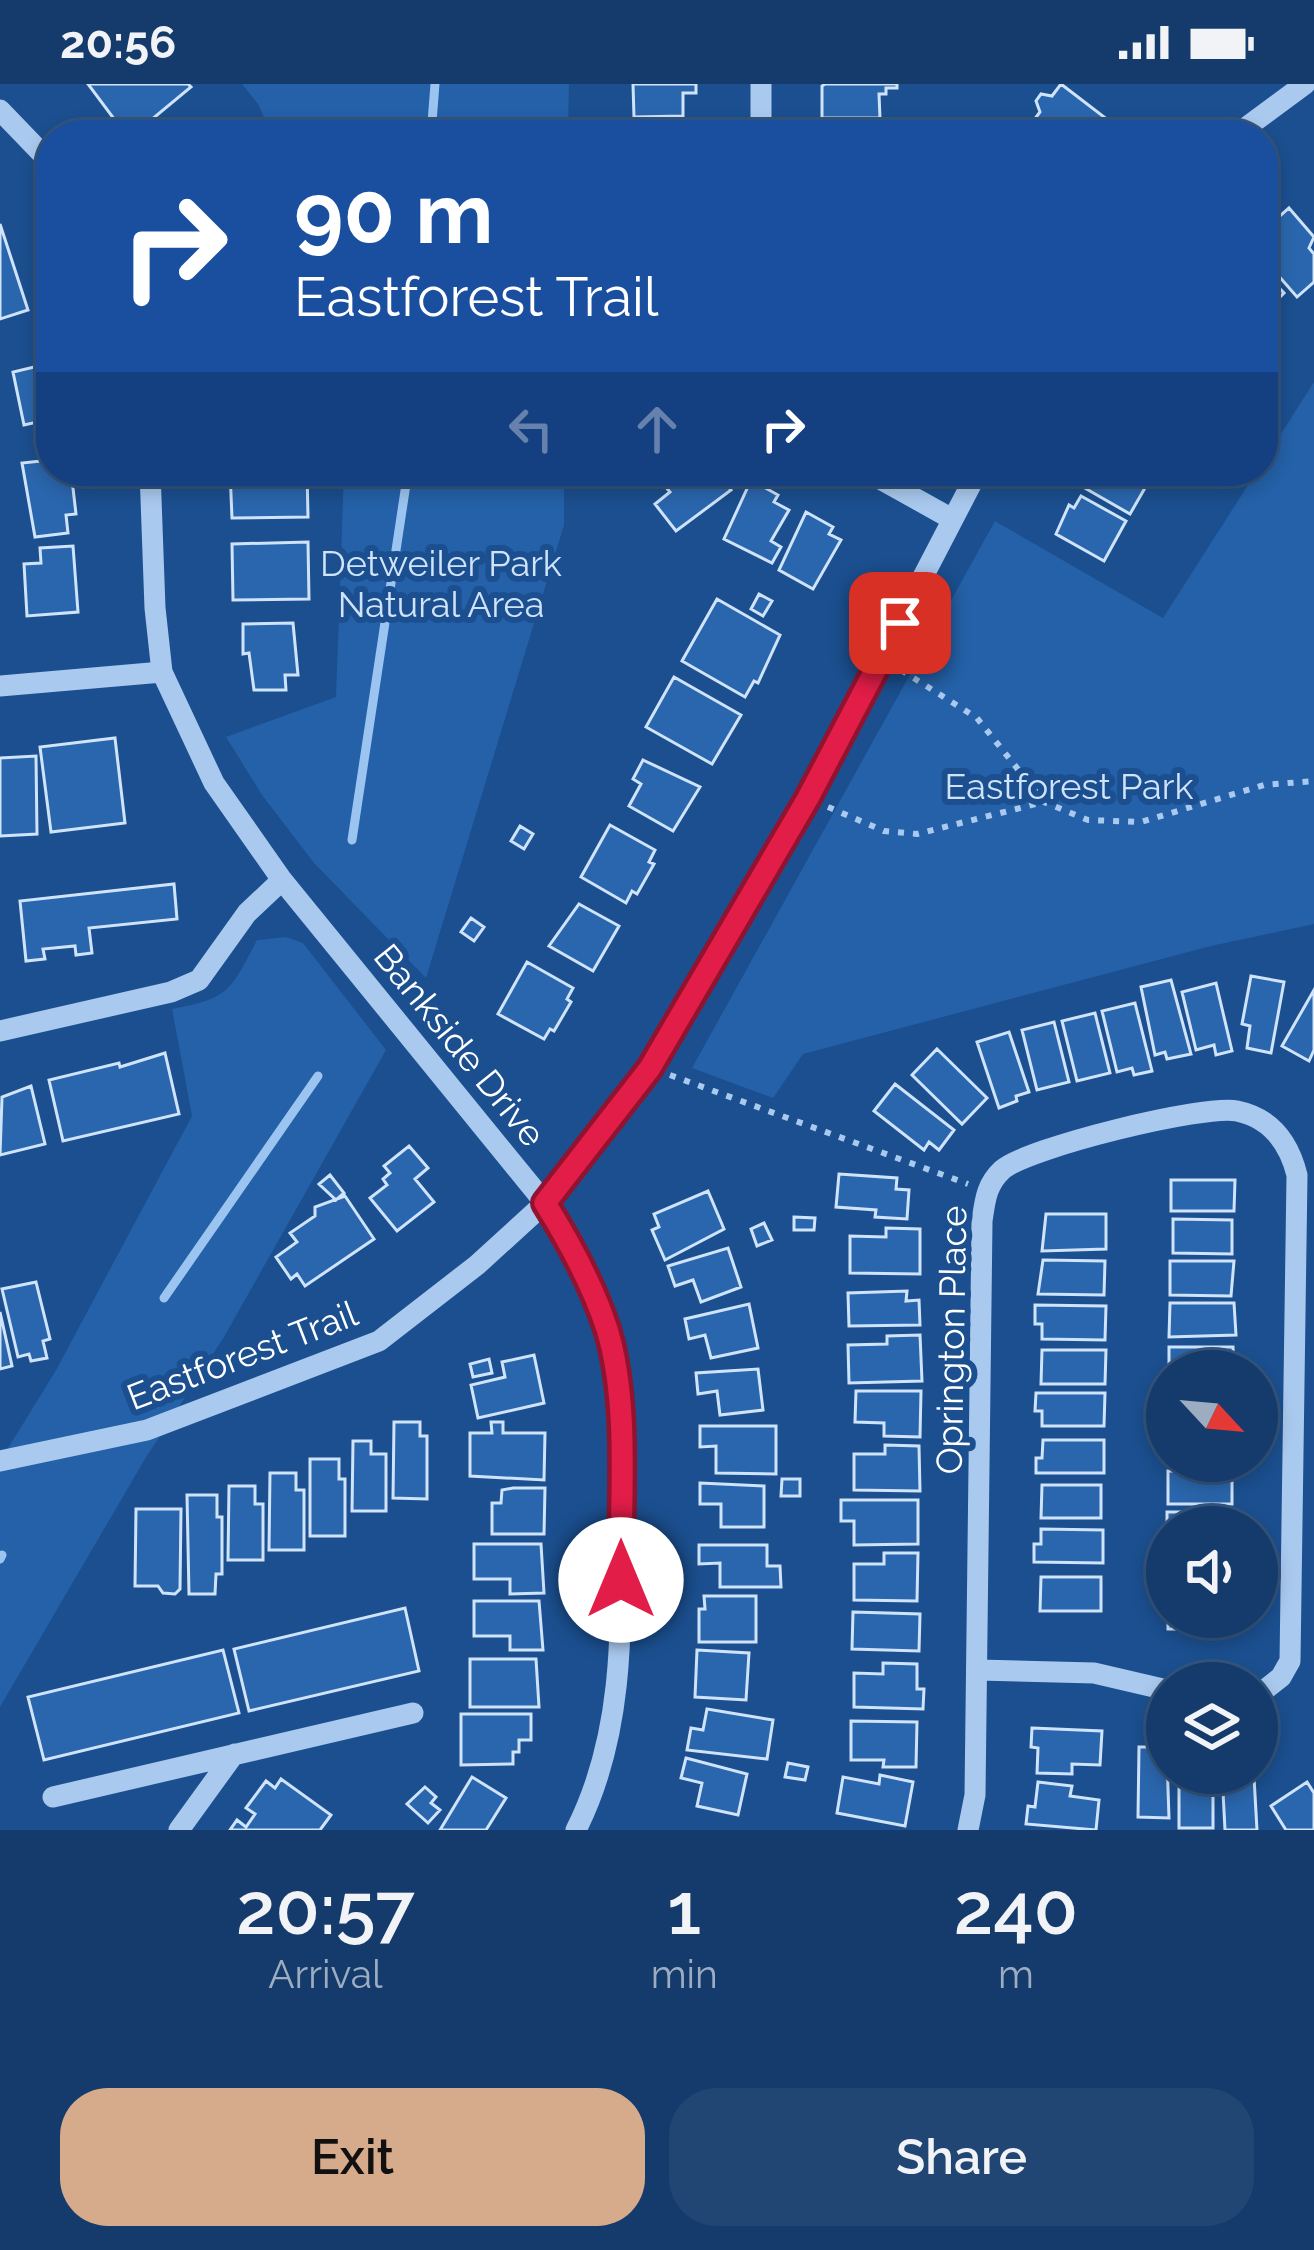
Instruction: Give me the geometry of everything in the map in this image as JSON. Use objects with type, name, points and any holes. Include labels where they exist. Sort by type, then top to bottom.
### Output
[{"type":"street","points":[[760,120],[761,84]]},
{"type":"street","points":[[1257,120],[1305,84]]},
{"type":"street","points":[[0,110],[36,148]]},
{"type":"street","name":"Bankside Drive","points":[[151,486],[155,608],[163,672],[214,784],[282,880],[545,1203],[577,1254],[607,1329],[619,1409],[620,1662],[611,1736],[592,1798],[576,1830]]},
{"type":"street","points":[[893,486],[952,519]]},
{"type":"street","name":"Eastforest Trail","points":[[0,1461],[147,1430],[379,1341],[477,1265],[545,1203],[650,1068],[808,798],[970,486]]},
{"type":"street","points":[[0,686],[163,672]]},
{"type":"street","points":[[0,1031],[171,992],[200,980],[247,913],[282,880]]},
{"type":"street","name":"Oprington Place","points":[[968,1830],[975,1795],[978,1670],[982,1221],[986,1191],[1004,1168],[1052,1147],[1210,1109],[1239,1111],[1263,1121],[1292,1152],[1297,1198],[1291,1648],[1290,1660],[1278,1679]]},
{"type":"street","points":[[978,1670],[1094,1673],[1146,1685]]},
{"type":"street","points":[[53,1797],[413,1713]]},
{"type":"street","points":[[179,1830],[235,1754]]},
{"type":"path","points":[[882,658],[977,718],[1044,802],[1088,820],[1141,822],[1264,785],[1314,781]]},
{"type":"path","points":[[808,798],[884,830],[917,834],[1044,802]]},
{"type":"path","points":[[650,1068],[986,1191]]},
{"type":"green space","points":[[242,84],[569,84],[568,120],[265,120]]},
{"type":"green space","name":"Eastforest Park","points":[[1314,382],[1314,924],[1211,946],[803,1054],[773,1098],[692,1068],[995,521],[1163,618],[1247,486],[1278,486],[1278,438]]},
{"type":"green space","name":"Detweiler Park Natural Area","points":[[343,486],[564,486],[564,525],[426,978],[314,863],[262,795],[226,737],[336,697]]},
{"type":"green space","points":[[286,937],[303,943],[386,1050],[224,1337],[145,1459],[0,1707],[0,1461],[55,1372],[192,1116],[172,1009],[217,996],[234,981],[257,940]]},
{"type":"building","points":[[88,84],[191,87],[151,120],[115,120]]},
{"type":"building","points":[[633,84],[696,84],[696,93],[683,93],[683,116],[634,117]]},
{"type":"building","points":[[825,84],[897,84],[897,88],[879,94],[880,118],[822,118]]},
{"type":"building","points":[[1061,84],[1108,120],[1034,120],[1040,112],[1036,101],[1041,94],[1052,96]]},
{"type":"building","points":[[1289,208],[1314,237],[1309,248],[1314,254],[1314,282],[1297,297],[1278,275],[1278,218]]},
{"type":"building","points":[[0,224],[28,310],[0,319]]},
{"type":"building","points":[[36,367],[36,422],[24,425],[13,372]]},
{"type":"building","points":[[36,462],[36,486],[73,486],[76,514],[66,515],[68,533],[35,537],[22,463]]},
{"type":"building","points":[[231,486],[307,486],[308,517],[232,518]]},
{"type":"building","points":[[665,486],[728,486],[731,490],[676,531],[655,504],[670,492]]},
{"type":"building","points":[[748,486],[762,486],[778,495],[774,502],[789,510],[771,541],[781,547],[772,563],[724,539]]},
{"type":"building","points":[[1084,486],[1146,486],[1130,514]]},
{"type":"building","points":[[1081,496],[1126,521],[1104,561],[1056,534],[1069,505],[1074,508]]},
{"type":"building","points":[[806,512],[833,527],[829,534],[841,540],[813,589],[779,570]]},
{"type":"building","points":[[308,542],[309,599],[233,600],[232,544]]},
{"type":"building","points":[[73,546],[78,612],[27,616],[24,564],[41,563],[40,548]]},
{"type":"building","points":[[759,594],[772,601],[763,616],[751,609]]},
{"type":"building","points":[[717,599],[780,635],[758,683],[754,681],[745,697],[682,661]]},
{"type":"building","points":[[293,623],[298,675],[285,675],[286,690],[254,690],[249,653],[243,654],[243,624]]},
{"type":"building","points":[[674,677],[741,715],[712,764],[646,727]]},
{"type":"building","points":[[115,738],[125,823],[51,832],[40,747]]},
{"type":"building","points":[[36,756],[37,834],[0,836],[0,758]]},
{"type":"building","points":[[643,760],[700,787],[673,831],[629,806],[641,784],[633,779]]},
{"type":"building","points":[[610,825],[655,850],[649,862],[654,864],[637,894],[632,891],[626,903],[581,877]]},
{"type":"building","points":[[520,826],[533,834],[524,849],[511,841]]},
{"type":"building","points":[[174,884],[177,919],[89,928],[92,953],[76,955],[75,946],[43,949],[45,959],[26,961],[20,901]]},
{"type":"building","points":[[579,904],[619,926],[593,971],[549,946]]},
{"type":"building","points":[[471,918],[484,927],[474,941],[461,932]]},
{"type":"building","points":[[527,962],[573,988],[567,999],[571,1002],[544,1039],[498,1014]]},
{"type":"building","points":[[1251,976],[1284,982],[1271,1053],[1247,1048],[1250,1026],[1242,1024]]},
{"type":"building","points":[[1171,980],[1191,1054],[1167,1059],[1165,1052],[1155,1055],[1141,987]]},
{"type":"building","points":[[1216,983],[1232,1051],[1216,1055],[1214,1045],[1196,1050],[1182,992]]},
{"type":"building","points":[[1314,990],[1314,1050],[1309,1061],[1282,1046]]},
{"type":"building","points":[[1135,1003],[1152,1071],[1134,1075],[1132,1068],[1117,1072],[1102,1011]]},
{"type":"building","points":[[1095,1013],[1110,1073],[1077,1081],[1062,1021]]},
{"type":"building","points":[[1054,1022],[1069,1082],[1037,1090],[1022,1030]]},
{"type":"building","points":[[1009,1032],[1029,1092],[999,1108],[977,1042]]},
{"type":"building","points":[[937,1049],[987,1098],[962,1124],[912,1075]]},
{"type":"building","points":[[165,1053],[179,1114],[63,1141],[49,1080]]},
{"type":"building","points":[[895,1084],[954,1130],[939,1150],[929,1142],[924,1150],[874,1111]]},
{"type":"building","points":[[31,1086],[45,1144],[0,1155],[2,1097]]},
{"type":"building","points":[[409,1146],[428,1168],[415,1179],[434,1202],[397,1231],[370,1198],[387,1185],[383,1179],[390,1173],[384,1166]]},
{"type":"building","points":[[839,1174],[897,1178],[896,1189],[909,1190],[907,1219],[875,1217],[876,1210],[836,1207]]},
{"type":"building","points":[[330,1175],[344,1193],[336,1200],[319,1184]]},
{"type":"building","points":[[1171,1180],[1235,1180],[1234,1211],[1171,1211]]},
{"type":"building","points":[[708,1191],[724,1229],[665,1260],[652,1230],[659,1227],[654,1214]]},
{"type":"building","points":[[345,1196],[374,1239],[305,1286],[297,1274],[291,1279],[276,1257],[297,1242],[290,1233],[315,1216],[315,1207]]},
{"type":"building","points":[[1046,1214],[1106,1214],[1106,1249],[1042,1251]]},
{"type":"building","points":[[794,1217],[815,1218],[814,1230],[794,1230]]},
{"type":"building","points":[[1173,1219],[1232,1220],[1232,1254],[1173,1253]]},
{"type":"building","points":[[764,1223],[772,1240],[757,1246],[751,1229]]},
{"type":"building","points":[[886,1228],[920,1229],[920,1274],[850,1273],[850,1236],[886,1237]]},
{"type":"building","points":[[728,1248],[741,1287],[701,1302],[693,1280],[675,1286],[668,1266]]},
{"type":"building","points":[[1043,1260],[1105,1261],[1104,1295],[1038,1294]]},
{"type":"building","points":[[1170,1261],[1234,1261],[1231,1296],[1170,1295]]},
{"type":"building","points":[[36,1282],[50,1339],[43,1341],[47,1358],[31,1361],[29,1354],[18,1357],[2,1289]]},
{"type":"building","points":[[907,1291],[906,1301],[919,1300],[920,1325],[849,1326],[848,1293]]},
{"type":"building","points":[[1170,1303],[1234,1303],[1236,1335],[1169,1337]]},
{"type":"building","points":[[749,1304],[758,1348],[711,1358],[705,1335],[689,1339],[685,1319]]},
{"type":"building","points":[[1035,1305],[1106,1306],[1105,1340],[1042,1339],[1042,1324],[1035,1324]]},
{"type":"building","points":[[0,1312],[12,1366],[0,1369]]},
{"type":"building","points":[[920,1335],[922,1381],[849,1383],[848,1345],[887,1344],[887,1336]]},
{"type":"building","points":[[1233,1347],[1233,1350],[1169,1350]]},
{"type":"building","points":[[1042,1350],[1106,1350],[1105,1384],[1041,1384]]},
{"type":"building","points":[[534,1355],[544,1403],[478,1418],[471,1385],[505,1377],[502,1362]]},
{"type":"building","points":[[489,1359],[492,1373],[473,1377],[470,1364]]},
{"type":"building","points":[[758,1369],[763,1410],[720,1415],[717,1391],[698,1394],[696,1373]]},
{"type":"building","points":[[856,1391],[921,1391],[920,1437],[884,1436],[884,1423],[855,1422]]},
{"type":"building","points":[[1036,1393],[1105,1393],[1104,1426],[1042,1426],[1042,1411],[1035,1411]]},
{"type":"building","points":[[394,1422],[420,1422],[420,1436],[427,1436],[427,1499],[393,1498]]},
{"type":"building","points":[[491,1422],[503,1422],[503,1433],[545,1433],[544,1480],[470,1476],[470,1433],[492,1433]]},
{"type":"building","points":[[700,1426],[776,1426],[776,1474],[716,1473],[716,1446],[700,1447]]},
{"type":"building","points":[[1043,1440],[1104,1440],[1104,1473],[1036,1473]]},
{"type":"building","points":[[353,1441],[371,1441],[371,1454],[386,1454],[386,1511],[352,1511]]},
{"type":"building","points":[[885,1445],[919,1446],[920,1491],[854,1490],[854,1454],[885,1454]]},
{"type":"building","points":[[310,1459],[339,1459],[339,1479],[345,1479],[345,1536],[310,1536]]},
{"type":"building","points":[[270,1473],[296,1473],[296,1490],[304,1490],[304,1550],[269,1550]]},
{"type":"building","points":[[782,1479],[800,1479],[800,1496],[781,1496]]},
{"type":"building","points":[[1168,1482],[1232,1482],[1232,1504],[1168,1504]]},
{"type":"building","points":[[700,1483],[764,1486],[764,1527],[721,1527],[721,1504],[700,1504]]},
{"type":"building","points":[[1042,1485],[1101,1485],[1101,1518],[1041,1518]]},
{"type":"building","points":[[229,1486],[255,1486],[255,1504],[263,1504],[263,1560],[228,1560]]},
{"type":"building","points":[[545,1488],[544,1534],[492,1534],[492,1503],[501,1503],[502,1490]]},
{"type":"building","points":[[187,1495],[217,1495],[217,1517],[222,1517],[222,1574],[216,1574],[215,1594],[189,1594]]},
{"type":"building","points":[[841,1500],[918,1500],[918,1544],[854,1545],[854,1521],[841,1521]]},
{"type":"building","points":[[136,1509],[181,1509],[180,1589],[175,1594],[163,1593],[158,1586],[135,1586]]},
{"type":"building","points":[[1041,1529],[1103,1530],[1103,1563],[1034,1562],[1034,1544],[1041,1544]]},
{"type":"building","points":[[474,1544],[541,1544],[544,1593],[510,1594],[510,1579],[474,1579]]},
{"type":"building","points":[[699,1545],[767,1545],[767,1566],[780,1566],[781,1587],[720,1587],[720,1563],[699,1564]]},
{"type":"building","points":[[884,1553],[918,1553],[917,1601],[854,1600],[854,1564],[884,1564]]},
{"type":"building","points":[[1041,1577],[1101,1577],[1101,1611],[1040,1611]]},
{"type":"building","points":[[704,1596],[756,1596],[756,1642],[699,1642]]},
{"type":"building","points":[[474,1601],[539,1601],[543,1650],[510,1650],[510,1636],[474,1636]]},
{"type":"building","points":[[405,1608],[419,1671],[249,1711],[234,1649]]},
{"type":"building","points":[[853,1612],[920,1614],[919,1651],[852,1649]]},
{"type":"building","points":[[223,1650],[239,1713],[44,1760],[28,1697]]},
{"type":"building","points":[[697,1650],[749,1653],[746,1700],[695,1697]]},
{"type":"building","points":[[470,1659],[536,1659],[539,1707],[470,1707]]},
{"type":"building","points":[[883,1663],[917,1664],[917,1689],[924,1689],[923,1709],[854,1707],[854,1673],[883,1674]]},
{"type":"building","points":[[707,1709],[773,1720],[767,1759],[687,1750],[691,1728],[703,1730]]},
{"type":"building","points":[[461,1714],[531,1714],[531,1740],[519,1740],[513,1764],[461,1765]]},
{"type":"building","points":[[851,1721],[917,1722],[916,1767],[851,1760]]},
{"type":"building","points":[[1032,1728],[1102,1731],[1100,1765],[1072,1764],[1072,1774],[1037,1773],[1038,1748],[1031,1747]]},
{"type":"building","points":[[1139,1747],[1146,1747],[1146,1794],[1168,1794],[1169,1818],[1138,1817]]},
{"type":"building","points":[[686,1758],[747,1774],[738,1815],[697,1806],[702,1783],[681,1778]]},
{"type":"building","points":[[788,1763],[808,1767],[805,1780],[785,1777]]},
{"type":"building","points":[[880,1775],[913,1782],[905,1826],[837,1813],[843,1777],[879,1784]]},
{"type":"building","points":[[472,1777],[506,1798],[486,1830],[440,1830]]},
{"type":"building","points":[[281,1779],[331,1815],[320,1830],[230,1830],[237,1820],[246,1827],[255,1814],[246,1808],[266,1781],[275,1788]]},
{"type":"building","points":[[1038,1782],[1072,1786],[1070,1796],[1099,1800],[1096,1830],[1026,1824],[1028,1806],[1035,1807]]},
{"type":"building","points":[[1307,1782],[1314,1793],[1314,1830],[1286,1830],[1271,1806]]},
{"type":"building","points":[[425,1787],[436,1797],[431,1803],[440,1810],[428,1823],[407,1804]]},
{"type":"building","points":[[1179,1794],[1213,1794],[1213,1828],[1179,1828]]},
{"type":"building","points":[[1223,1794],[1255,1794],[1257,1830],[1225,1830]]},
{"type":"waterway","points":[[432,120],[435,84]]},
{"type":"waterway","points":[[352,840],[406,486]]},
{"type":"waterway","points":[[164,1298],[318,1076]]},
{"type":"waterway","points":[[0,1559],[2,1555]]},
{"type":"route","points":[[621,1580],[615,1368],[607,1329],[577,1254],[545,1203],[650,1068],[808,798],[900,623]]}]
